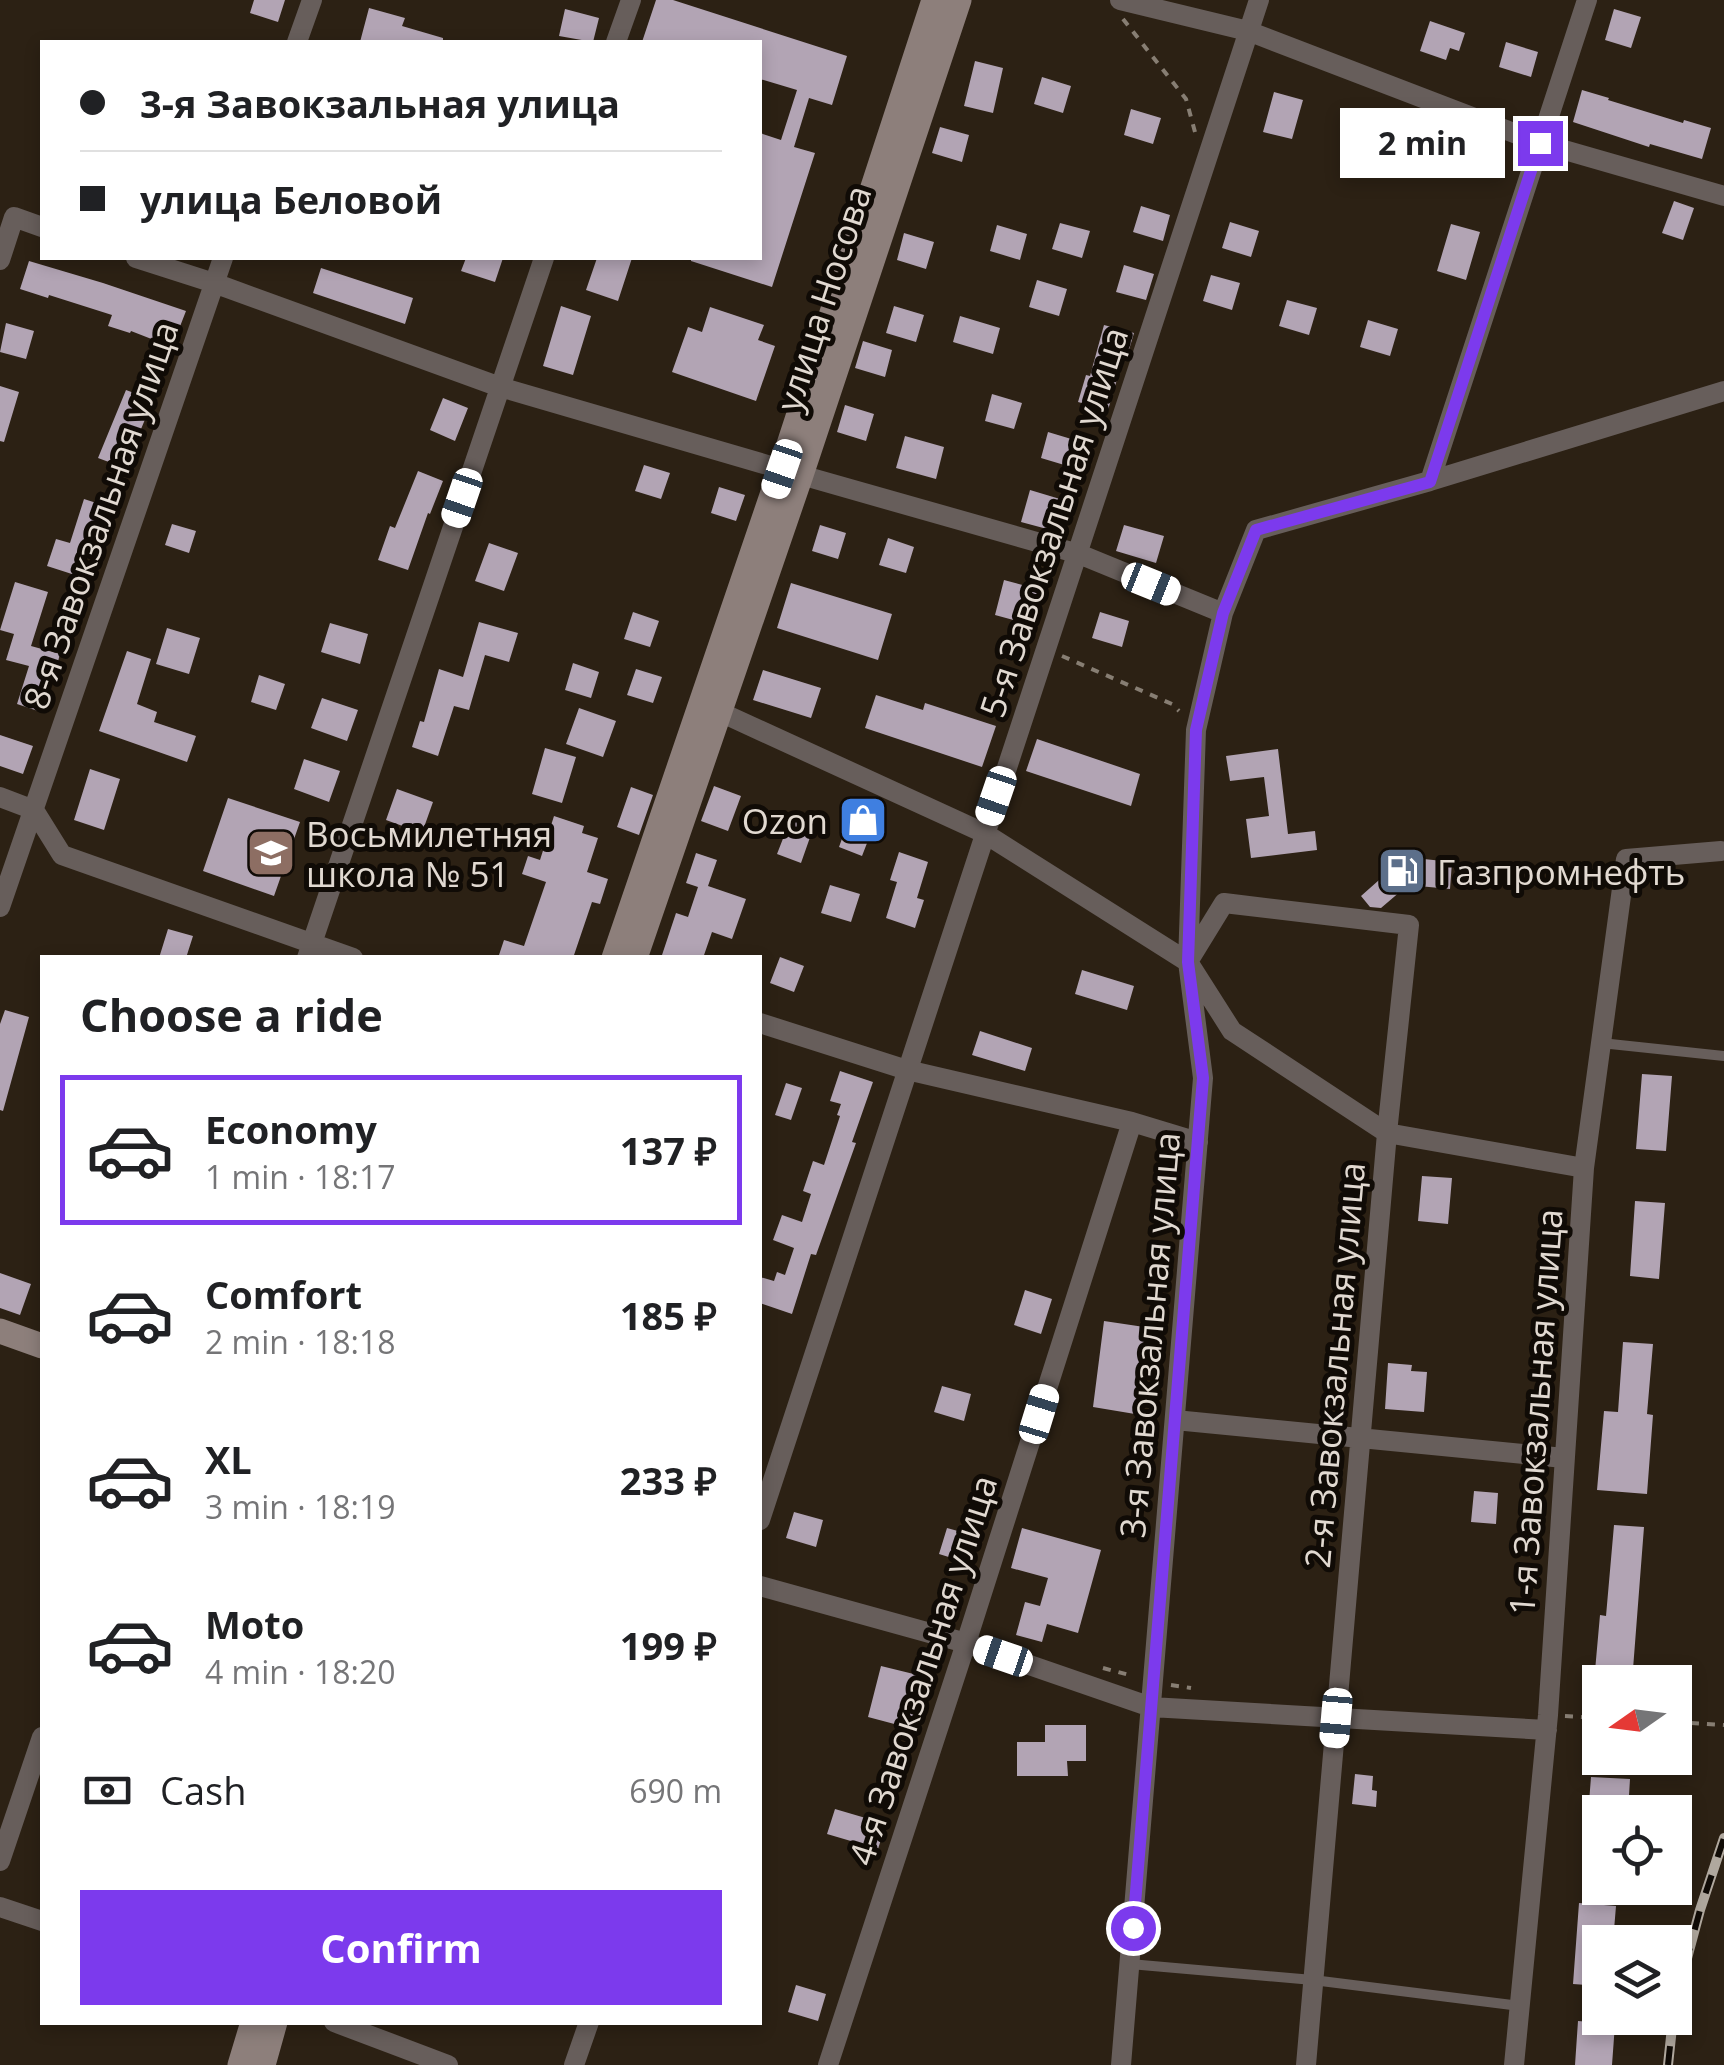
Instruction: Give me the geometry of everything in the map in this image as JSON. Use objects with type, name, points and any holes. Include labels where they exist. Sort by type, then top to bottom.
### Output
[{"type":"main road","name":"улица Носова","points":[[791,472],[934,0]]},
{"type":"main road","name":"улица Носова","points":[[636,955],[711,708],[959,0]]},
{"type":"main road","name":"улица Носова","points":[[615,955],[711,708]]},
{"type":"main road","points":[[0,1330],[40,1345]]},
{"type":"main road","points":[[240,2065],[252,2025]]},
{"type":"main road","points":[[264,2065],[274,2025]]},
{"type":"street","points":[[298,40],[312,0]]},
{"type":"street","points":[[617,40],[630,0]]},
{"type":"street","name":"5-я Завокзальная улица","points":[[762,1514],[1259,0]]},
{"type":"street","points":[[1430,482],[1588,0]]},
{"type":"street","points":[[1120,7],[1248,32],[1540,143],[1724,196]]},
{"type":"street","points":[[0,260],[14,217],[40,226]]},
{"type":"street","points":[[142,260],[500,387],[1078,554],[1223,613]]},
{"type":"street","name":"8-я Завокзальная улица","points":[[0,907],[222,260]]},
{"type":"street","points":[[310,950],[543,260]]},
{"type":"street","points":[[1430,482],[1724,392]]},
{"type":"street","name":"3-я Завокзальная улица","points":[[1121,2065],[1203,1078],[1188,962],[1196,730],[1223,613],[1256,530],[1430,482]]},
{"type":"street","points":[[711,708],[984,833],[1188,962],[1232,1031],[1387,1133],[1584,1168]]},
{"type":"street","points":[[0,797],[34,810],[62,855],[310,950],[336,955]]},
{"type":"street","name":"1-я Завокзальная улица","points":[[1514,2065],[1547,1722],[1584,1168],[1626,859],[1721,851]]},
{"type":"street","name":"2-я Завокзальная улица","points":[[1188,962],[1224,903],[1409,925],[1387,1133],[1306,2065]]},
{"type":"street","points":[[762,1024],[907,1070],[1132,1122],[1198,1142]]},
{"type":"street","name":"4-я Завокзальная улица","points":[[828,2065],[1132,1122]]},
{"type":"street","points":[[1175,1420],[1564,1458]]},
{"type":"street","points":[[762,1587],[966,1643],[1151,1707],[1336,1718],[1547,1722]]},
{"type":"street","points":[[0,1861],[40,1743]]},
{"type":"street","points":[[0,1907],[40,1920]]},
{"type":"street","points":[[342,2025],[448,2065]]},
{"type":"street","points":[[574,2065],[587,2025]]},
{"type":"lane","points":[[1601,1043],[1724,1056]]},
{"type":"lane","points":[[1130,1964],[1313,1980],[1521,2006]]},
{"type":"path","points":[[1120,7],[1186,99],[1205,165]]},
{"type":"path","points":[[1046,649],[1172,704],[1196,730]]},
{"type":"path","points":[[1098,1667],[1204,1691]]},
{"type":"path","points":[[1547,1722],[1582,1719]]},
{"type":"path","points":[[1692,1723],[1724,1725]]},
{"type":"building","points":[[254,0],[285,0],[278,22],[250,13]]},
{"type":"building","points":[[656,0],[673,0],[847,56],[832,105],[809,98],[794,147],[815,153],[772,287],[691,260],[762,260],[762,134],[781,140],[797,90],[762,80],[762,40],[643,40]]},
{"type":"building","points":[[369,8],[405,18],[402,26],[443,38],[443,40],[361,40]]},
{"type":"building","points":[[565,9],[599,18],[594,40],[559,36]]},
{"type":"building","points":[[1614,9],[1641,17],[1631,48],[1605,40]]},
{"type":"building","points":[[1430,21],[1465,33],[1459,51],[1450,48],[1446,60],[1420,51]]},
{"type":"building","points":[[1506,42],[1538,52],[1531,77],[1499,67]]},
{"type":"building","points":[[975,61],[1003,68],[993,113],[964,106]]},
{"type":"building","points":[[1042,77],[1071,86],[1063,113],[1034,104]]},
{"type":"building","points":[[1582,90],[1683,123],[1684,120],[1711,128],[1702,159],[1650,144],[1649,147],[1573,122]]},
{"type":"building","points":[[1274,92],[1303,100],[1292,139],[1263,132]]},
{"type":"building","points":[[1131,109],[1161,118],[1153,144],[1124,135]]},
{"type":"building","points":[[940,127],[969,135],[962,162],[932,153]]},
{"type":"building","points":[[1674,201],[1694,208],[1683,240],[1662,233]]},
{"type":"building","points":[[1141,206],[1170,215],[1163,241],[1133,232]]},
{"type":"building","points":[[1230,222],[1259,231],[1251,257],[1222,248]]},
{"type":"building","points":[[1060,223],[1090,231],[1082,258],[1052,249]]},
{"type":"building","points":[[1451,224],[1480,232],[1466,280],[1437,271]]},
{"type":"building","points":[[997,225],[1027,234],[1020,260],[990,251]]},
{"type":"building","points":[[904,233],[934,242],[926,269],[897,260]]},
{"type":"building","points":[[465,260],[502,260],[495,282],[461,271]]},
{"type":"building","points":[[596,260],[631,260],[618,301],[586,290]]},
{"type":"building","points":[[29,261],[186,311],[172,347],[108,326],[112,315],[20,289]]},
{"type":"building","points":[[1124,265],[1154,274],[1146,300],[1116,292]]},
{"type":"building","points":[[321,268],[413,298],[405,324],[313,293]]},
{"type":"building","points":[[1211,275],[1240,283],[1232,310],[1203,301]]},
{"type":"building","points":[[1037,280],[1067,289],[1059,316],[1029,307]]},
{"type":"building","points":[[1287,300],[1317,308],[1309,335],[1279,326]]},
{"type":"building","points":[[561,306],[591,316],[573,375],[543,366]]},
{"type":"building","points":[[894,306],[924,315],[916,342],[886,333]]},
{"type":"building","points":[[710,307],[764,325],[758,340],[775,346],[756,401],[672,372],[688,327],[702,332]]},
{"type":"building","points":[[960,316],[1000,328],[993,354],[953,342]]},
{"type":"building","points":[[1368,320],[1398,329],[1390,356],[1360,347]]},
{"type":"building","points":[[6,323],[34,331],[26,359],[0,352]]},
{"type":"building","points":[[1104,325],[1134,333],[1108,410],[1078,402],[1086,375],[1090,376]]},
{"type":"building","points":[[863,341],[892,350],[885,377],[855,368]]},
{"type":"building","points":[[0,386],[19,392],[4,442],[0,441]]},
{"type":"building","points":[[126,390],[153,400],[125,468],[98,458]]},
{"type":"building","points":[[992,394],[1022,403],[1014,429],[985,421]]},
{"type":"building","points":[[443,398],[468,408],[455,441],[430,430]]},
{"type":"building","points":[[845,405],[874,414],[866,441],[837,432]]},
{"type":"building","points":[[1048,432],[1088,444],[1081,470],[1041,458]]},
{"type":"building","points":[[905,436],[944,447],[936,479],[896,468]]},
{"type":"building","points":[[644,465],[670,473],[661,499],[635,491]]},
{"type":"building","points":[[418,471],[443,481],[408,570],[378,560]]},
{"type":"building","points":[[719,487],[745,495],[736,521],[711,513]]},
{"type":"building","points":[[1030,490],[1070,502],[1062,533],[1021,522]]},
{"type":"building","points":[[84,499],[112,508],[103,536],[89,531],[75,575],[47,566],[56,539],[70,543]]},
{"type":"building","points":[[172,524],[196,531],[189,553],[165,545]]},
{"type":"building","points":[[820,525],[846,533],[838,559],[812,551]]},
{"type":"building","points":[[1124,525],[1164,536],[1156,563],[1116,551]]},
{"type":"building","points":[[888,538],[914,547],[906,573],[879,565]]},
{"type":"building","points":[[489,543],[518,553],[504,591],[475,581]]},
{"type":"building","points":[[1004,580],[1041,590],[1032,625],[995,615]]},
{"type":"building","points":[[15,582],[48,592],[31,646],[60,654],[44,713],[17,704],[29,666],[6,660],[14,634],[0,630]]},
{"type":"building","points":[[791,583],[892,614],[878,660],[777,628]]},
{"type":"building","points":[[633,612],[659,621],[650,647],[624,639]]},
{"type":"building","points":[[1100,612],[1129,621],[1122,647],[1092,638]]},
{"type":"building","points":[[479,622],[518,633],[509,662],[485,655],[469,710],[454,706],[438,756],[412,747],[420,721],[424,722],[439,669],[463,677]]},
{"type":"building","points":[[330,623],[368,634],[360,664],[321,652]]},
{"type":"building","points":[[167,628],[200,638],[189,674],[156,664]]},
{"type":"building","points":[[127,651],[151,659],[137,704],[157,712],[154,722],[196,736],[187,762],[99,731]]},
{"type":"building","points":[[573,663],[599,672],[591,698],[565,690]]},
{"type":"building","points":[[636,669],[662,677],[653,703],[627,695]]},
{"type":"building","points":[[763,670],[821,688],[811,718],[753,700]]},
{"type":"building","points":[[259,675],[285,684],[276,710],[251,702]]},
{"type":"building","points":[[876,695],[923,710],[925,703],[996,726],[982,767],[865,728]]},
{"type":"building","points":[[322,698],[358,710],[347,741],[311,728]]},
{"type":"building","points":[[579,708],[616,721],[603,757],[566,744]]},
{"type":"building","points":[[0,735],[33,746],[23,774],[0,766]]},
{"type":"building","points":[[1037,739],[1140,774],[1131,806],[1026,771]]},
{"type":"building","points":[[545,748],[576,757],[562,803],[532,794]]},
{"type":"building","points":[[1278,749],[1288,834],[1315,831],[1317,850],[1251,858],[1246,819],[1269,816],[1264,777],[1230,781],[1226,756]]},
{"type":"building","points":[[304,759],[340,771],[329,802],[294,789]]},
{"type":"building","points":[[90,769],[120,779],[104,830],[74,820]]},
{"type":"building","points":[[714,786],[741,796],[728,831],[701,821]]},
{"type":"building","points":[[631,787],[653,795],[639,835],[617,827]]},
{"type":"building","points":[[397,789],[433,802],[422,833],[386,820]]},
{"type":"building","points":[[228,798],[300,822],[274,896],[203,871]]},
{"type":"building","points":[[852,811],[876,820],[862,856],[839,847]]},
{"type":"building","points":[[554,816],[584,826],[582,833],[598,838],[587,872],[608,879],[600,904],[592,902],[574,955],[499,955],[504,940],[524,946],[546,882],[522,874],[528,856],[540,860]]},
{"type":"building","points":[[791,818],[814,826],[801,863],[777,854]]},
{"type":"building","points":[[899,852],[928,862],[917,898],[924,900],[915,928],[886,918],[897,882],[890,880]]},
{"type":"building","points":[[696,853],[717,860],[708,886],[746,899],[732,939],[712,932],[704,955],[662,955],[676,913],[688,917],[698,887],[686,883]]},
{"type":"building","points":[[1405,857],[1452,862],[1450,889],[1408,885],[1381,908],[1370,907],[1361,896]]},
{"type":"building","points":[[830,885],[860,894],[851,922],[821,913]]},
{"type":"building","points":[[168,929],[193,936],[187,955],[160,955]]},
{"type":"building","points":[[780,957],[804,966],[794,992],[770,983]]},
{"type":"building","points":[[1082,970],[1134,986],[1127,1010],[1075,994]]},
{"type":"building","points":[[5,1010],[29,1017],[3,1111],[0,1024]]},
{"type":"building","points":[[980,1031],[1032,1048],[1025,1071],[972,1055]]},
{"type":"building","points":[[840,1071],[873,1082],[852,1142],[856,1143],[816,1255],[811,1254],[792,1314],[762,1304],[762,1278],[774,1281],[777,1272],[785,1275],[794,1248],[773,1240],[782,1215],[802,1222],[811,1194],[803,1191],[813,1161],[824,1165],[840,1116],[837,1115],[841,1104],[830,1101]]},
{"type":"building","points":[[1642,1074],[1672,1076],[1666,1151],[1636,1149]]},
{"type":"building","points":[[786,1083],[802,1088],[791,1120],[775,1115]]},
{"type":"building","points":[[1422,1176],[1452,1178],[1448,1224],[1418,1221]]},
{"type":"building","points":[[1635,1201],[1665,1203],[1659,1279],[1630,1276]]},
{"type":"building","points":[[0,1273],[31,1284],[20,1315],[0,1308]]},
{"type":"building","points":[[1025,1290],[1052,1299],[1041,1334],[1014,1325]]},
{"type":"building","points":[[1104,1321],[1151,1328],[1141,1415],[1093,1407]]},
{"type":"building","points":[[1623,1342],[1653,1344],[1647,1414],[1653,1415],[1647,1494],[1597,1490],[1604,1411],[1618,1412]]},
{"type":"building","points":[[1388,1363],[1412,1365],[1411,1371],[1427,1372],[1424,1412],[1385,1409]]},
{"type":"building","points":[[942,1386],[971,1394],[964,1421],[934,1412]]},
{"type":"building","points":[[1474,1491],[1498,1493],[1496,1524],[1471,1522]]},
{"type":"building","points":[[794,1512],[823,1520],[816,1547],[786,1538]]},
{"type":"building","points":[[1614,1525],[1644,1527],[1633,1665],[1596,1665],[1600,1615],[1606,1616]]},
{"type":"building","points":[[947,1528],[976,1536],[968,1563],[939,1554]]},
{"type":"building","points":[[1022,1528],[1101,1550],[1078,1633],[1047,1624],[1042,1642],[1016,1635],[1025,1602],[1040,1606],[1048,1578],[1011,1568]]},
{"type":"building","points":[[881,1666],[930,1678],[917,1730],[868,1717]]},
{"type":"building","points":[[1045,1725],[1086,1725],[1086,1761],[1067,1761],[1068,1776],[1017,1776],[1017,1742],[1045,1742]]},
{"type":"building","points":[[1355,1774],[1373,1776],[1376,1807],[1352,1804]]},
{"type":"building","points":[[1591,1777],[1630,1779],[1629,1795],[1590,1795]]},
{"type":"building","points":[[835,1809],[886,1824],[878,1849],[827,1834]]},
{"type":"building","points":[[1579,1903],[1616,1906],[1614,1925],[1582,1925],[1582,1985],[1573,1984]]},
{"type":"building","points":[[796,1985],[826,1994],[818,2021],[788,2012]]},
{"type":"building","points":[[1578,2021],[1582,2021],[1582,2035],[1614,2035],[1612,2065],[1575,2065]]},
{"type":"railway","points":[[1692,1940],[1724,1838]]},
{"type":"railway","points":[[1668,2065],[1671,2035]]},
{"type":"place","name":"Ozon","points":[[863,820]]},
{"type":"place","name":"Восьмилетняя школа № 51","points":[[271,853]]},
{"type":"place","name":"Газпромнефть","points":[[1402,871]]},
{"type":"route","points":[[1133,1928],[1203,1078],[1188,962],[1196,730],[1223,613],[1256,530],[1430,482],[1540,143]]}]
